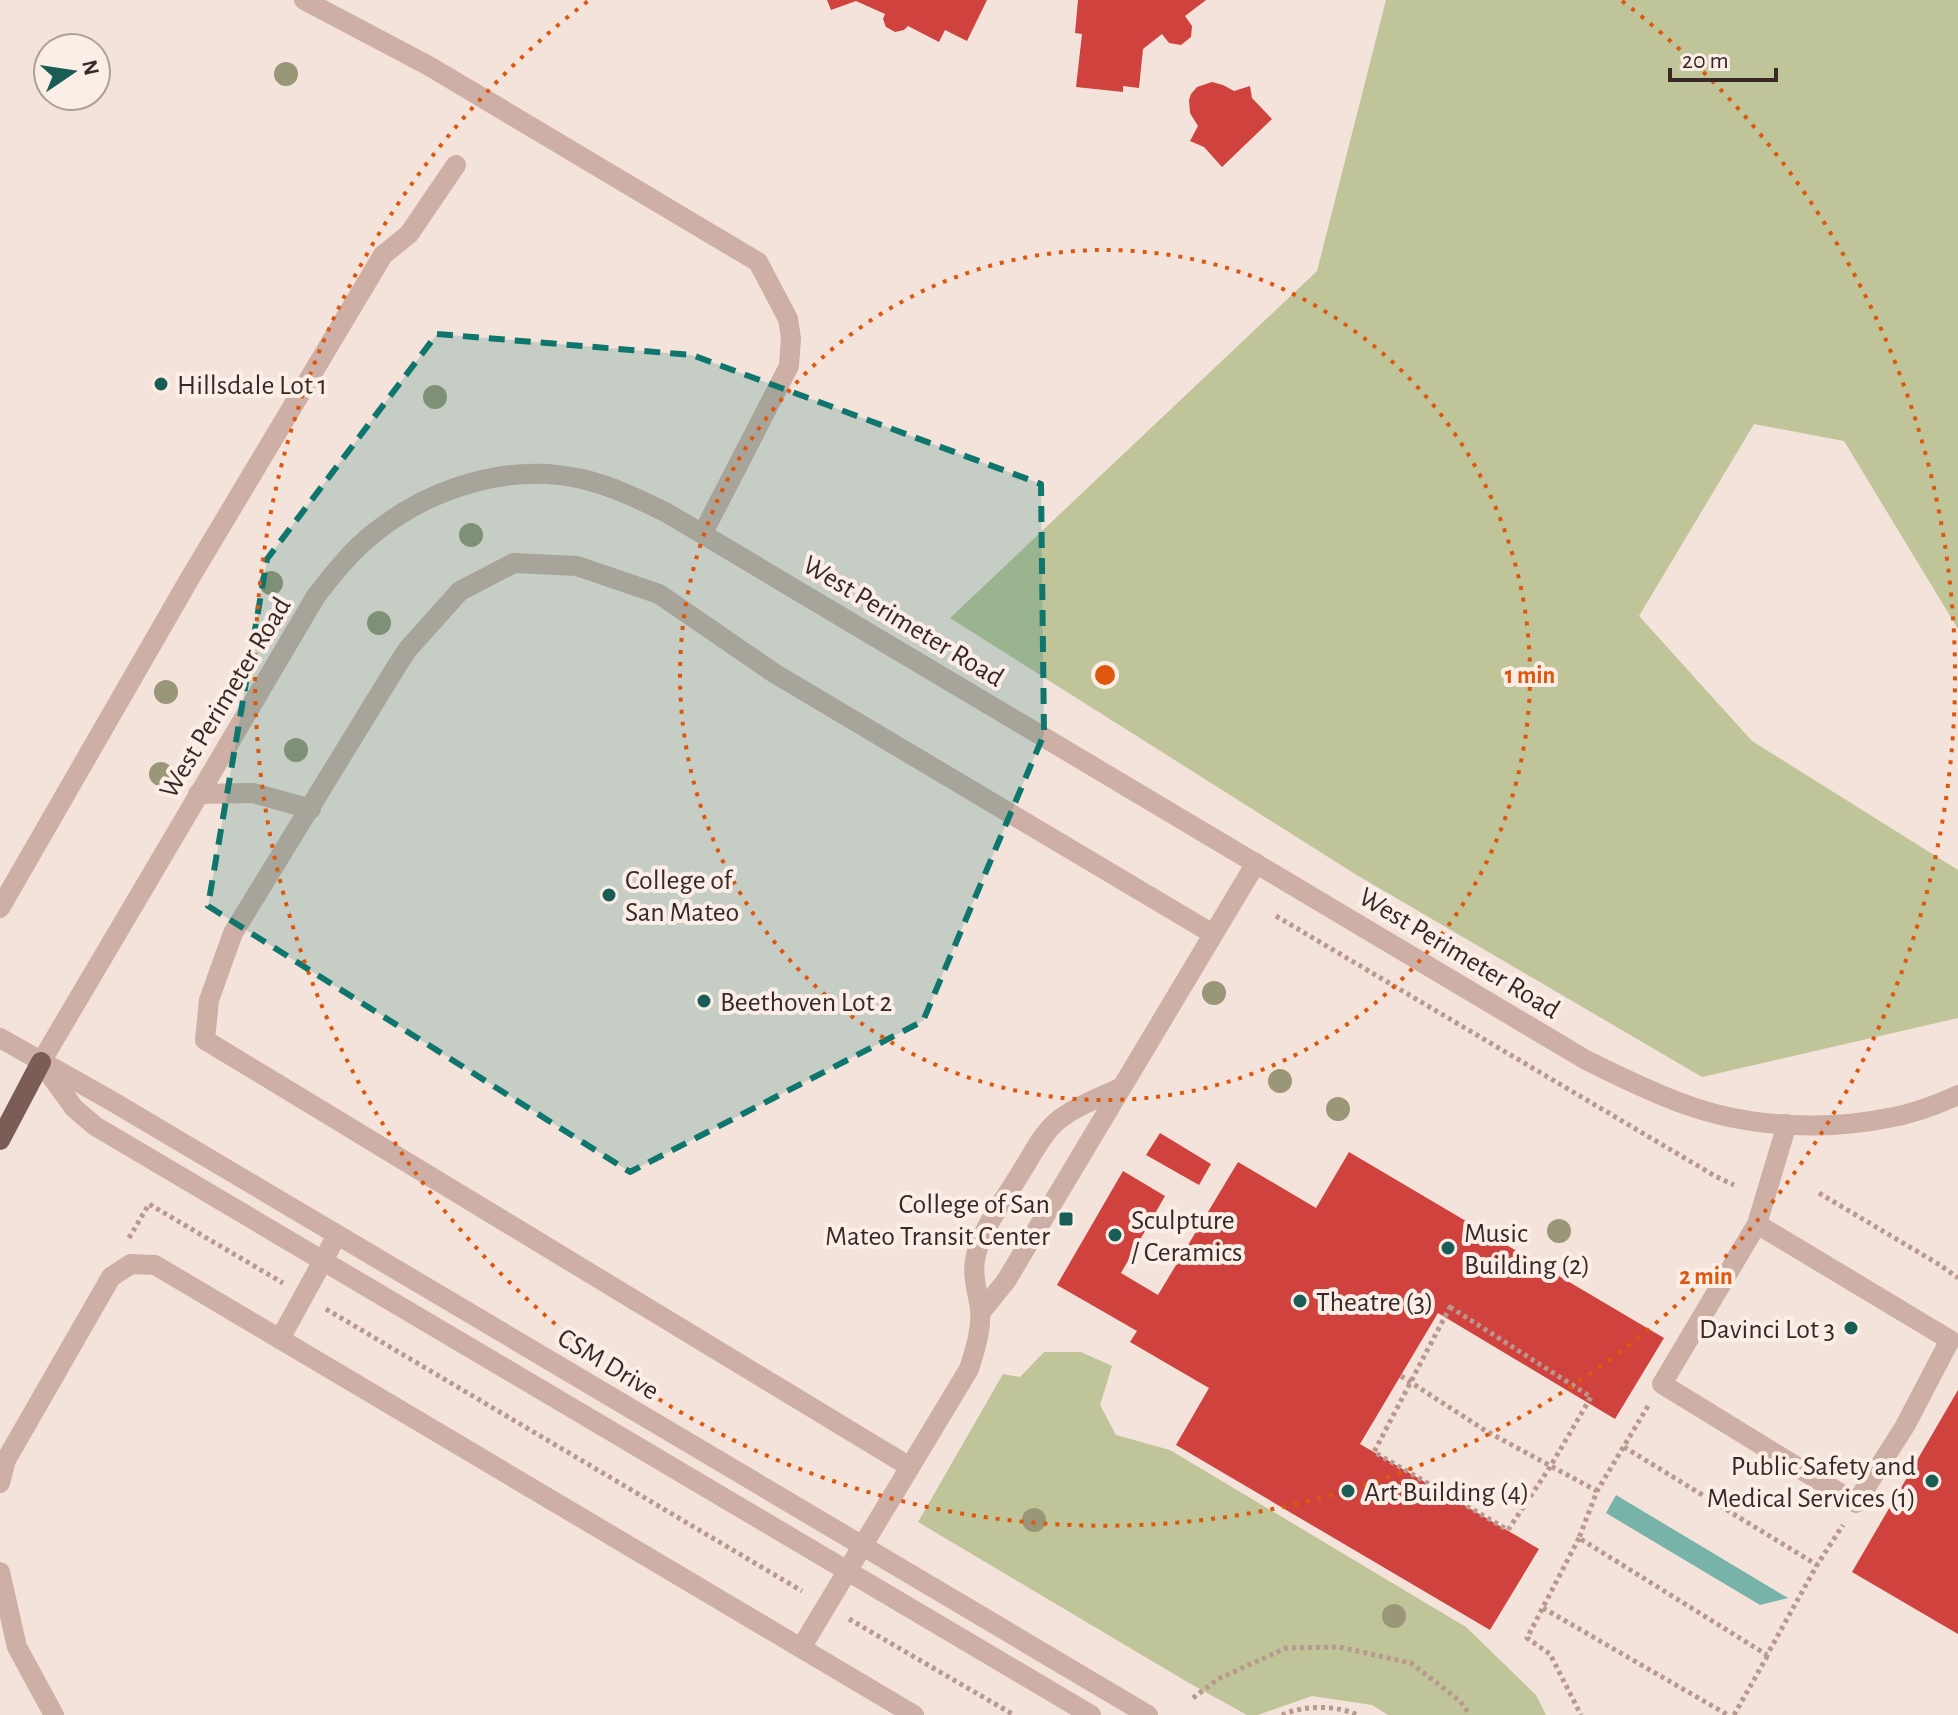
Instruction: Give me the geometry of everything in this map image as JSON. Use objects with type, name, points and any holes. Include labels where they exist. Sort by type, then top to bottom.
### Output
[{"type":"main road","points":[[0,1140],[41,1062]]},
{"type":"street","points":[[304,0],[429,66],[758,262],[788,319],[791,338],[789,366],[703,533]]},
{"type":"street","points":[[0,908],[190,578],[383,255],[409,234],[456,165]]},
{"type":"street","name":"West Perimeter Road","points":[[41,1062],[316,596],[344,561],[402,512],[432,497],[503,476],[540,474],[579,478],[624,491],[703,533],[1586,1060],[1641,1087],[1688,1106],[1737,1119],[1787,1124],[1838,1124],[1888,1118],[1958,1095]]},
{"type":"street","points":[[910,1467],[205,1040],[209,1000],[233,933],[408,649],[460,591],[514,563],[577,566],[659,594],[774,673],[1213,934]]},
{"type":"street","points":[[198,794],[253,793],[311,809]]},
{"type":"street","points":[[981,1312],[1006,1281],[1256,863]]},
{"type":"street","name":"CSM Drive","points":[[0,1038],[110,1100],[1148,1715]]},
{"type":"street","name":"CSM Drive","points":[[41,1062],[74,1108],[95,1126],[1091,1715]]},
{"type":"street","points":[[801,1648],[969,1369],[978,1343],[981,1312],[974,1280],[978,1245],[1041,1140],[1056,1123],[1074,1110],[1120,1088]]},
{"type":"street","points":[[1757,1224],[1950,1340],[1905,1426],[1856,1503],[1662,1384],[1757,1224],[1787,1124]]},
{"type":"street","points":[[280,1339],[337,1235]]},
{"type":"street","points":[[0,1483],[6,1460],[111,1277],[131,1264],[155,1265],[914,1715]]},
{"type":"street","points":[[0,1572],[17,1647],[54,1715]]},
{"type":"path","points":[[1276,916],[1734,1185]]},
{"type":"path","points":[[1819,1193],[1958,1278]]},
{"type":"path","points":[[131,1264],[125,1245],[149,1204],[1014,1715]]},
{"type":"path","points":[[1450,1307],[1591,1397],[1550,1467],[1508,1530],[1374,1452],[1450,1307]]},
{"type":"path","points":[[1401,1376],[1486,1431],[1597,1491]]},
{"type":"path","points":[[1581,1715],[1550,1654],[1527,1638],[1579,1538],[1597,1491],[1662,1384]]},
{"type":"path","points":[[1624,1447],[1817,1565]]},
{"type":"path","points":[[1734,1715],[1817,1565],[1856,1503]]},
{"type":"path","points":[[1579,1538],[1767,1655],[1770,1651]]},
{"type":"path","points":[[1543,1608],[1728,1715]]},
{"type":"path","points":[[1193,1698],[1218,1679],[1286,1648],[1339,1647],[1411,1663],[1460,1701],[1470,1715]]},
{"type":"path","points":[[1282,1715],[1296,1708],[1344,1708],[1358,1715]]},
{"type":"highlighted area","points":[[437,334],[692,355],[1041,484],[1044,734],[923,1021],[630,1172],[208,906],[267,559]]},
{"type":"green space","points":[[1386,0],[1958,0],[1958,629],[1844,441],[1754,424],[1639,616],[1752,741],[1958,870],[1958,1018],[1702,1077],[1355,874],[950,618],[1317,271]]},
{"type":"green space","points":[[1044,1352],[1081,1352],[1112,1366],[1100,1405],[1116,1435],[1170,1450],[1466,1627],[1536,1695],[1546,1715],[1388,1715],[1372,1705],[1312,1696],[1258,1715],[1247,1715],[918,1522],[1003,1374],[1020,1377]]},
{"type":"water","points":[[1616,1495],[1788,1598],[1760,1605],[1606,1513]]},
{"type":"building","points":[[827,0],[987,0],[967,41],[945,30],[939,42],[908,26],[895,32],[886,27],[885,14],[856,1],[831,10]]},
{"type":"building","points":[[1078,0],[1206,0],[1185,16],[1192,26],[1191,37],[1181,45],[1169,43],[1162,34],[1143,49],[1139,88],[1123,86],[1123,92],[1076,87],[1082,34],[1075,33]]},
{"type":"building","points":[[1212,82],[1234,91],[1250,86],[1252,98],[1272,119],[1222,167],[1204,147],[1190,141],[1198,126],[1190,113],[1191,94],[1197,87]]},
{"type":"building","points":[[1160,1133],[1211,1164],[1199,1185],[1146,1155]]},
{"type":"building","points":[[1349,1152],[1664,1338],[1615,1419],[1438,1313],[1360,1444],[1539,1549],[1490,1630],[1176,1445],[1209,1388],[1130,1342],[1137,1331],[1057,1285],[1123,1171],[1165,1196],[1121,1273],[1158,1295],[1238,1162],[1316,1208]]},
{"type":"building","name":"Public Safety and Medical Services (1)","points":[[1958,1390],[1958,1634],[1852,1572]]},
{"type":"place","name":"Hillsdale Lot 1","points":[[161,384]]},
{"type":"place","name":"College of San Mateo","points":[[609,895]]},
{"type":"place","name":"Beethoven Lot 2","points":[[704,1001]]},
{"type":"place","name":"College of San Mateo Transit Center","points":[[1066,1219]]},
{"type":"place","name":"Sculpture / Ceramics","points":[[1115,1235]]},
{"type":"place","name":"Music Building (2)","points":[[1448,1248]]},
{"type":"place","name":"Theatre (3)","points":[[1300,1301]]},
{"type":"place","name":"Davinci Lot 3","points":[[1851,1328]]},
{"type":"place","name":"Public Safety and Medical Services (1)","points":[[1932,1481]]},
{"type":"place","name":"Art Building (4)","points":[[1348,1491]]}]
